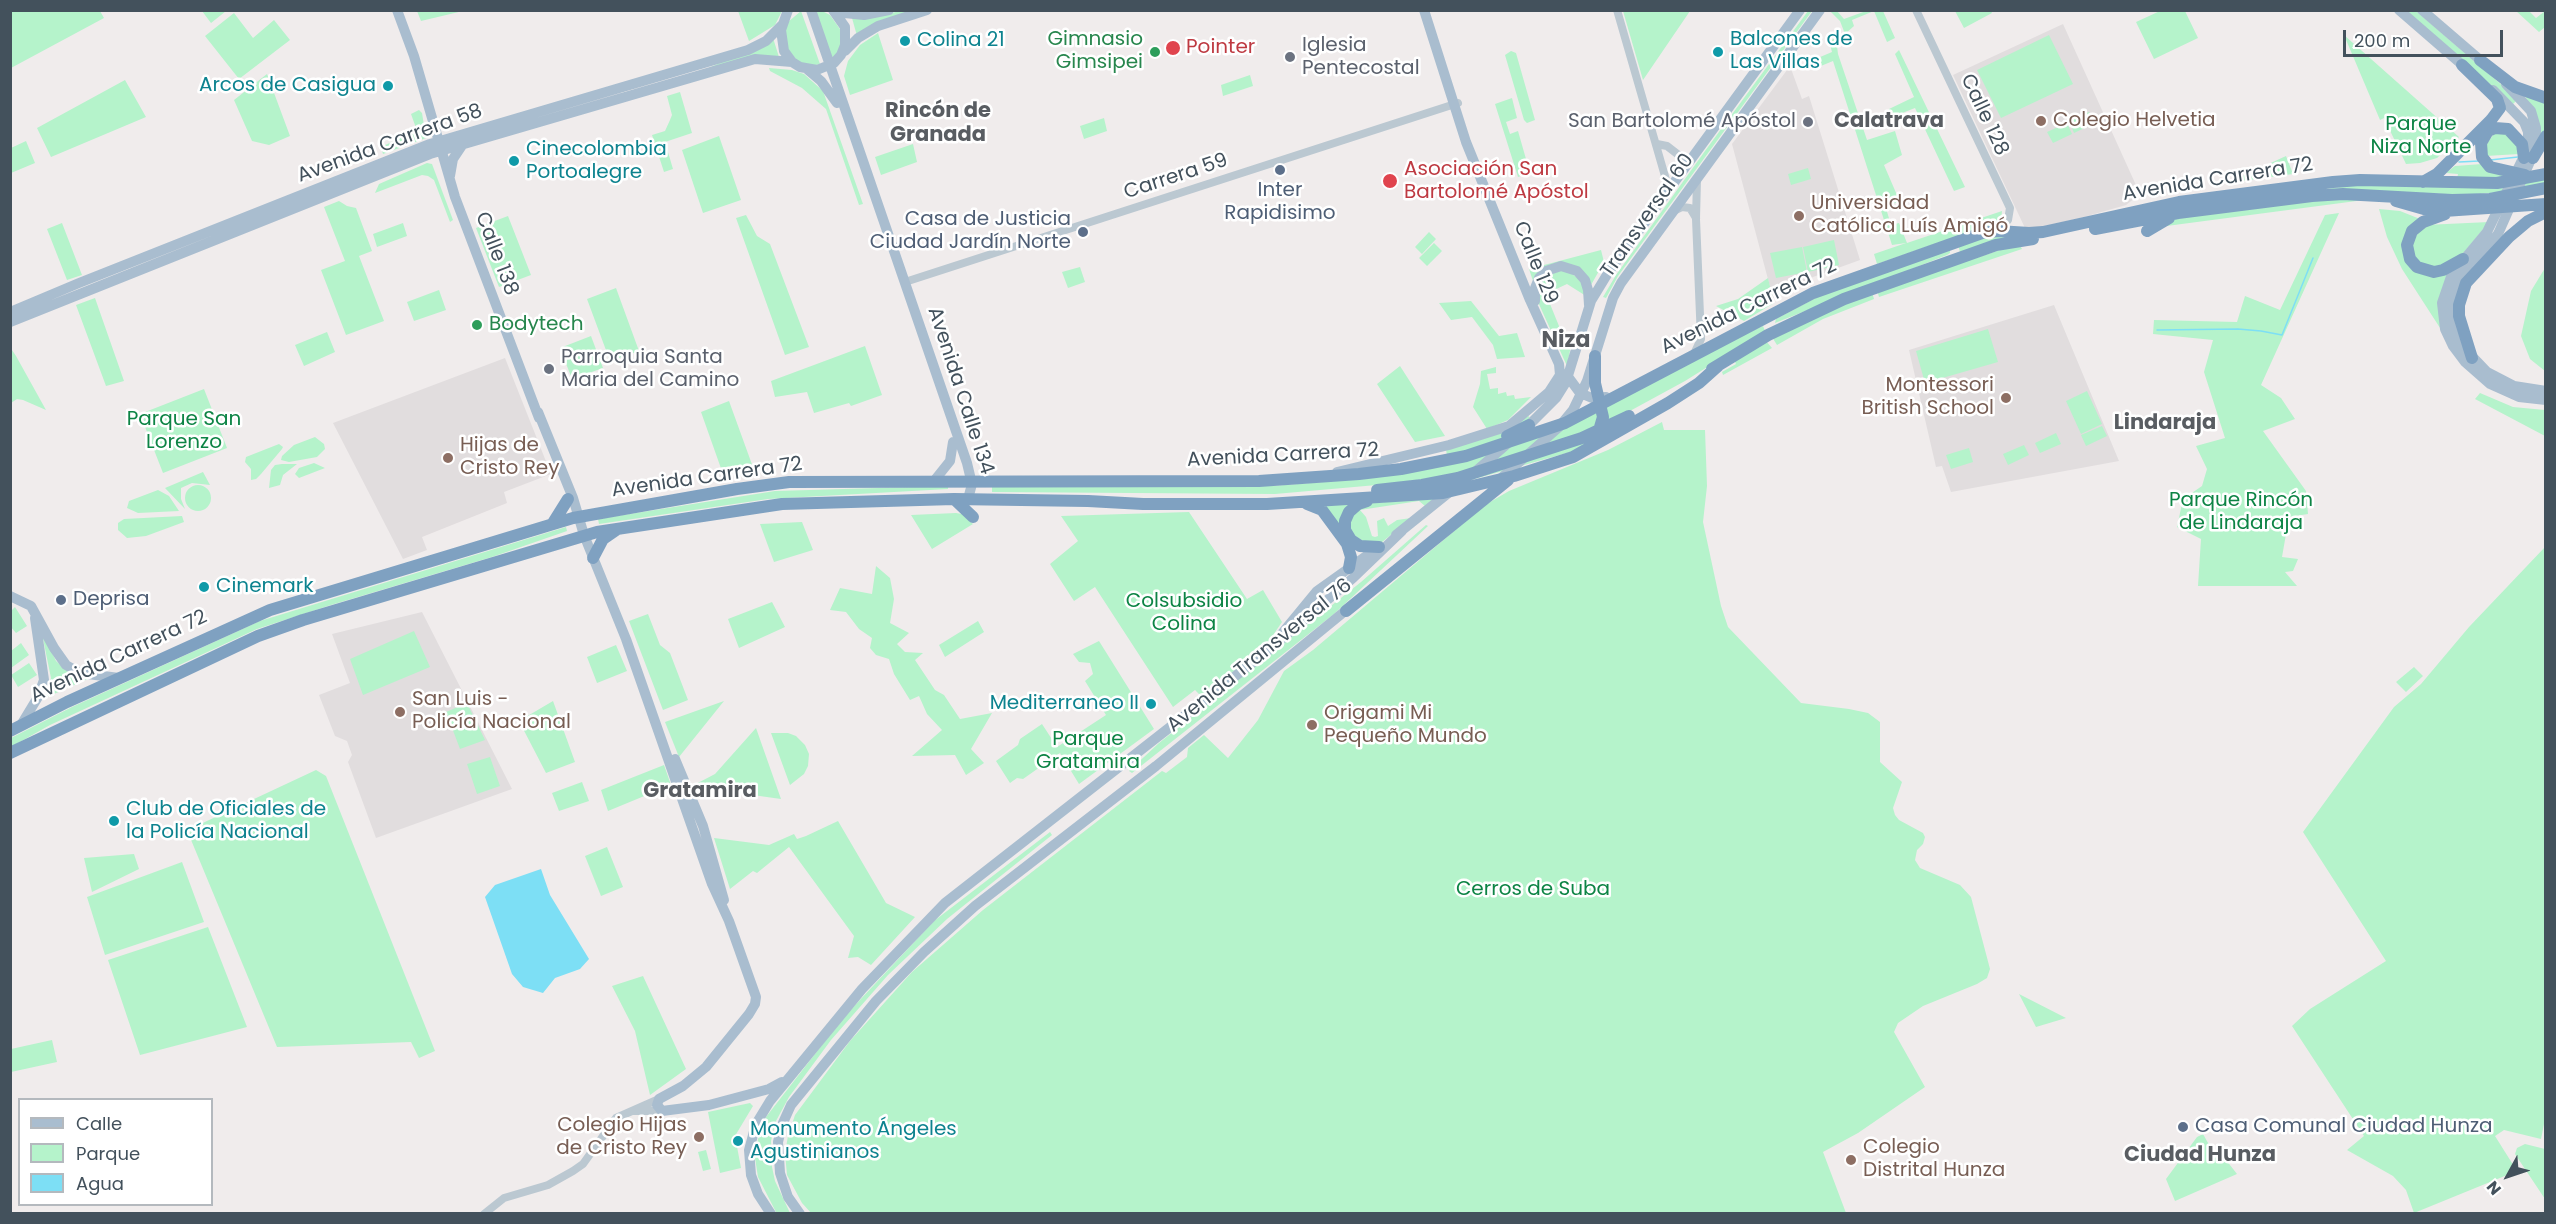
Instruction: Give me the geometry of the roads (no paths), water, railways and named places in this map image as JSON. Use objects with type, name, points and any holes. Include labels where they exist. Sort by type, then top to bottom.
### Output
[{"type":"highway","points":[[2480,60],[2516,87],[2544,97]]},
{"type":"highway","points":[[2422,182],[2437,174],[2492,120],[2500,108],[2497,99],[2462,65]]},
{"type":"highway","points":[[2541,176],[2497,170],[2486,163],[2480,150],[2488,131],[2495,128],[2502,127],[2514,133],[2529,158],[2546,136]]},
{"type":"highway","name":"Avenida Carrera 72","points":[[16,728],[119,678],[270,610],[578,517],[765,484],[789,482],[1259,481],[1379,472],[1466,456],[1565,423],[1692,356],[1706,342],[1814,293],[1948,243],[1982,233],[2043,232],[2179,202],[2333,182],[2360,180],[2497,183],[2541,176]]},
{"type":"highway","name":"Avenida Carrera 72","points":[[10,753],[258,636],[303,620],[459,575],[584,535],[782,504],[954,499],[1088,501],[1287,497],[1408,487],[1458,478],[1551,450],[1606,428],[1783,327],[1844,299],[1946,261],[2000,244],[2052,237],[2178,213],[2312,196],[2490,199],[2546,188]]},
{"type":"highway","name":"Avenida Carrera 72","points":[[2380,196],[2424,209],[2456,211],[2546,204]]},
{"type":"highway","points":[[2490,199],[2546,198]]},
{"type":"highway","points":[[2456,211],[2429,219],[2415,227],[2408,240],[2408,252],[2417,267],[2434,272],[2443,270],[2463,259]]},
{"type":"highway","points":[[2472,358],[2458,316],[2466,283],[2509,237],[2528,221],[2546,212]]},
{"type":"highway","points":[[2147,231],[2178,213]]},
{"type":"highway","points":[[1946,261],[1956,249],[1948,243]]},
{"type":"highway","points":[[1776,312],[1771,319],[1773,325],[1778,328],[1783,327]]},
{"type":"highway","points":[[1346,611],[1517,473],[1587,446],[1599,433],[1603,417],[1595,383],[1597,351]]},
{"type":"highway","name":"Avenida Carrera 72","points":[[1088,501],[1143,504],[1297,503],[1432,494],[1468,488],[1559,462],[1591,448],[1684,393],[1718,366]]},
{"type":"highway","points":[[1318,477],[1497,440],[1529,425]]},
{"type":"highway","points":[[1379,547],[1365,548],[1354,543],[1348,536],[1345,525],[1349,512],[1358,504],[1383,497]]},
{"type":"highway","points":[[553,523],[568,499]]},
{"type":"highway","points":[[954,499],[973,517]]},
{"type":"highway","points":[[1297,503],[1315,506],[1326,514],[1348,546],[1351,557],[1349,568]]},
{"type":"highway","points":[[593,558],[603,539],[619,528]]},
{"type":"main road","name":"Calle 138","points":[[397,10],[414,56],[450,182],[538,412],[568,499],[578,517]]},
{"type":"main road","name":"Calle 138","points":[[403,10],[425,74],[440,146]]},
{"type":"main road","name":"Avenida Carrera 58","points":[[10,312],[88,279],[440,146],[748,50],[766,41],[794,10]]},
{"type":"main road","name":"Avenida Calle 134","points":[[804,10],[828,66]]},
{"type":"main road","name":"Avenida Calle 134","points":[[811,10],[828,66],[905,282],[968,481]]},
{"type":"main road","points":[[834,11],[864,15],[889,10]]},
{"type":"main road","points":[[808,70],[828,66],[858,38],[878,26],[927,10]]},
{"type":"main road","name":"Calle 129","points":[[1318,477],[1498,431],[1515,423],[1549,392],[1558,379],[1559,364],[1530,300],[1476,167],[1425,10]]},
{"type":"main road","name":"Calle 129","points":[[1430,10],[1456,104],[1535,301],[1564,369],[1575,388]]},
{"type":"main road","name":"Transversal 60","points":[[1402,530],[1529,425],[1560,390],[1588,309],[1608,273],[1800,10]]},
{"type":"main road","name":"Transversal 60","points":[[1393,568],[1490,488],[1559,427],[1579,400],[1616,291],[1820,10]]},
{"type":"main road","points":[[2399,10],[2494,90],[2518,114],[2527,127],[2529,158],[2482,239],[2452,274],[2443,294],[2443,318],[2448,338],[2465,362],[2490,384],[2519,397],[2546,400]]},
{"type":"main road","points":[[2422,10],[2526,104],[2534,118],[2537,139],[2504,223],[2491,244],[2462,277],[2452,296],[2451,318],[2454,329],[2472,358],[2487,372],[2514,386],[2546,391]]},
{"type":"main road","points":[[834,11],[841,19],[846,36],[838,76],[839,97]]},
{"type":"main road","points":[[786,18],[781,44],[792,62],[808,70],[839,97]]},
{"type":"main road","name":"Avenida Carrera 58","points":[[10,322],[440,146],[464,144],[755,59],[792,62]]},
{"type":"main road","name":"Avenida Calle 134","points":[[839,97],[953,442],[972,490],[968,499]]},
{"type":"main road","points":[[450,182],[451,163],[464,144]]},
{"type":"main road","points":[[1535,301],[1535,288],[1539,278],[1552,268],[1568,267],[1577,271],[1585,280],[1588,290],[1588,309]]},
{"type":"main road","points":[[1549,392],[1562,384],[1575,388],[1592,398],[1618,396]]},
{"type":"main road","name":"Calle 138","points":[[538,412],[573,498],[613,614],[632,656],[655,720],[690,792],[704,862],[709,866],[755,993],[756,1001],[753,1009],[706,1067],[683,1086],[659,1099]]},
{"type":"main road","points":[[934,481],[950,461],[953,442]]},
{"type":"main road","name":"Avenida Transversal 76","points":[[1270,649],[1311,596],[1402,530]]},
{"type":"main road","name":"Avenida Transversal 76","points":[[751,1175],[749,1150],[756,1124],[763,1110],[862,988],[945,903],[1270,649],[1353,578],[1402,530]]},
{"type":"main road","name":"Avenida Transversal 76","points":[[800,1214],[784,1186],[777,1153],[779,1134],[786,1114],[876,1001],[957,921],[1147,773],[1346,611],[1393,568]]},
{"type":"main road","points":[[10,596],[22,600],[33,609],[66,665],[80,673],[119,678]]},
{"type":"main road","points":[[16,728],[38,697],[44,680],[33,609]]},
{"type":"main road","name":"Calle 138","points":[[698,828],[715,862],[729,921]]},
{"type":"main road","points":[[659,1099],[657,1105],[662,1111],[709,1105],[769,1089],[794,1072]]},
{"type":"main road","points":[[730,1099],[750,1098],[754,1099],[758,1105],[746,1143],[747,1161],[759,1194],[771,1214]]},
{"type":"street","points":[[1617,10],[1669,190]]},
{"type":"street","name":"Calle 128","points":[[1916,10],[2010,212],[2008,220],[1998,231]]},
{"type":"street","name":"Carrera 59","points":[[905,282],[1456,104]]},
{"type":"street","points":[[1657,144],[1667,146],[1689,163]]},
{"type":"street","points":[[1697,177],[1696,219],[1706,342]]},
{"type":"street","points":[[1672,212],[1688,207],[1696,219]]},
{"type":"street","points":[[483,1214],[504,1198],[548,1185],[573,1171],[583,1164],[616,1118],[659,1099]]},
{"type":"street","points":[[630,1110],[662,1111]]},
{"type":"water","points":[[541,869],[550,895],[589,959],[580,969],[555,978],[543,993],[523,987],[512,974],[485,897],[495,885]]},
{"type":"waterway","points":[[2490,160],[2518,157]]},
{"type":"waterway","points":[[2459,162],[2479,161]]},
{"type":"waterway","points":[[2157,330],[2238,329],[2282,335],[2313,258]]},
{"type":"place","name":"Colina 21","points":[[905,41]]},
{"type":"place","name":"Pointer","points":[[1173,48]]},
{"type":"place","name":"Gimnasio Gimsipei","points":[[1155,52]]},
{"type":"place","name":"Balcones de Las Villas","points":[[1718,52]]},
{"type":"place","name":"Iglesia Pentecostal","points":[[1290,57]]},
{"type":"place","name":"Arcos de Casigua","points":[[388,86]]},
{"type":"place","name":"Colegio Helvetia","points":[[2041,121]]},
{"type":"place","name":"San Bartolomé Apóstol","points":[[1808,122]]},
{"type":"place","name":"Cinecolombia Portoalegre","points":[[514,161]]},
{"type":"place","name":"Inter Rapidisimo","points":[[1280,170]]},
{"type":"place","name":"Asociación San Bartolomé Apóstol","points":[[1390,181]]},
{"type":"place","name":"Universidad Católica Luís Amigó","points":[[1799,216]]},
{"type":"place","name":"Casa de Justicia Ciudad Jardín Norte","points":[[1083,232]]},
{"type":"place","name":"Bodytech","points":[[477,325]]},
{"type":"place","name":"Parroquia Santa Maria del Camino","points":[[549,369]]},
{"type":"place","name":"Montessori British School","points":[[2006,398]]},
{"type":"place","name":"Hijas de Cristo Rey","points":[[448,458]]},
{"type":"place","name":"Cinemark","points":[[204,587]]},
{"type":"place","name":"Deprisa","points":[[61,600]]},
{"type":"place","name":"Mediterraneo II","points":[[1151,704]]},
{"type":"place","name":"San Luis - Policía Nacional","points":[[400,712]]},
{"type":"place","name":"Origami Mi Pequeño Mundo","points":[[1312,725]]},
{"type":"place","name":"Club de Oficiales de la Policía Nacional","points":[[114,821]]},
{"type":"place","name":"Casa Comunal Ciudad Hunza","points":[[2183,1127]]},
{"type":"place","name":"Colegio Hijas de Cristo Rey","points":[[699,1137]]},
{"type":"place","name":"Monumento Ángeles Agustinianos","points":[[738,1141]]},
{"type":"place","name":"Colegio Distrital Hunza","points":[[1851,1160]]},
{"type":"district","name":"Calatrava","points":[[1889,122]]},
{"type":"district","name":"Rincón de Granada","points":[[938,124]]},
{"type":"district","name":"Niza","points":[[1566,341]]},
{"type":"district","name":"Lindaraja","points":[[2165,424]]},
{"type":"district","name":"Gratamira","points":[[700,792]]},
{"type":"district","name":"Ciudad Hunza","points":[[2200,1156]]},
{"type":"park label","name":"Parque Niza Norte","points":[[2421,136]]},
{"type":"park label","name":"Parque San Lorenzo","points":[[184,432]]},
{"type":"park label","name":"Parque Rincón de Lindaraja","points":[[2241,512]]},
{"type":"park label","name":"Colsubsidio Colina","points":[[1184,614]]},
{"type":"park label","name":"Parque Gratamira","points":[[1088,752]]},
{"type":"park label","name":"Cerros de Suba","points":[[1533,890]]}]
